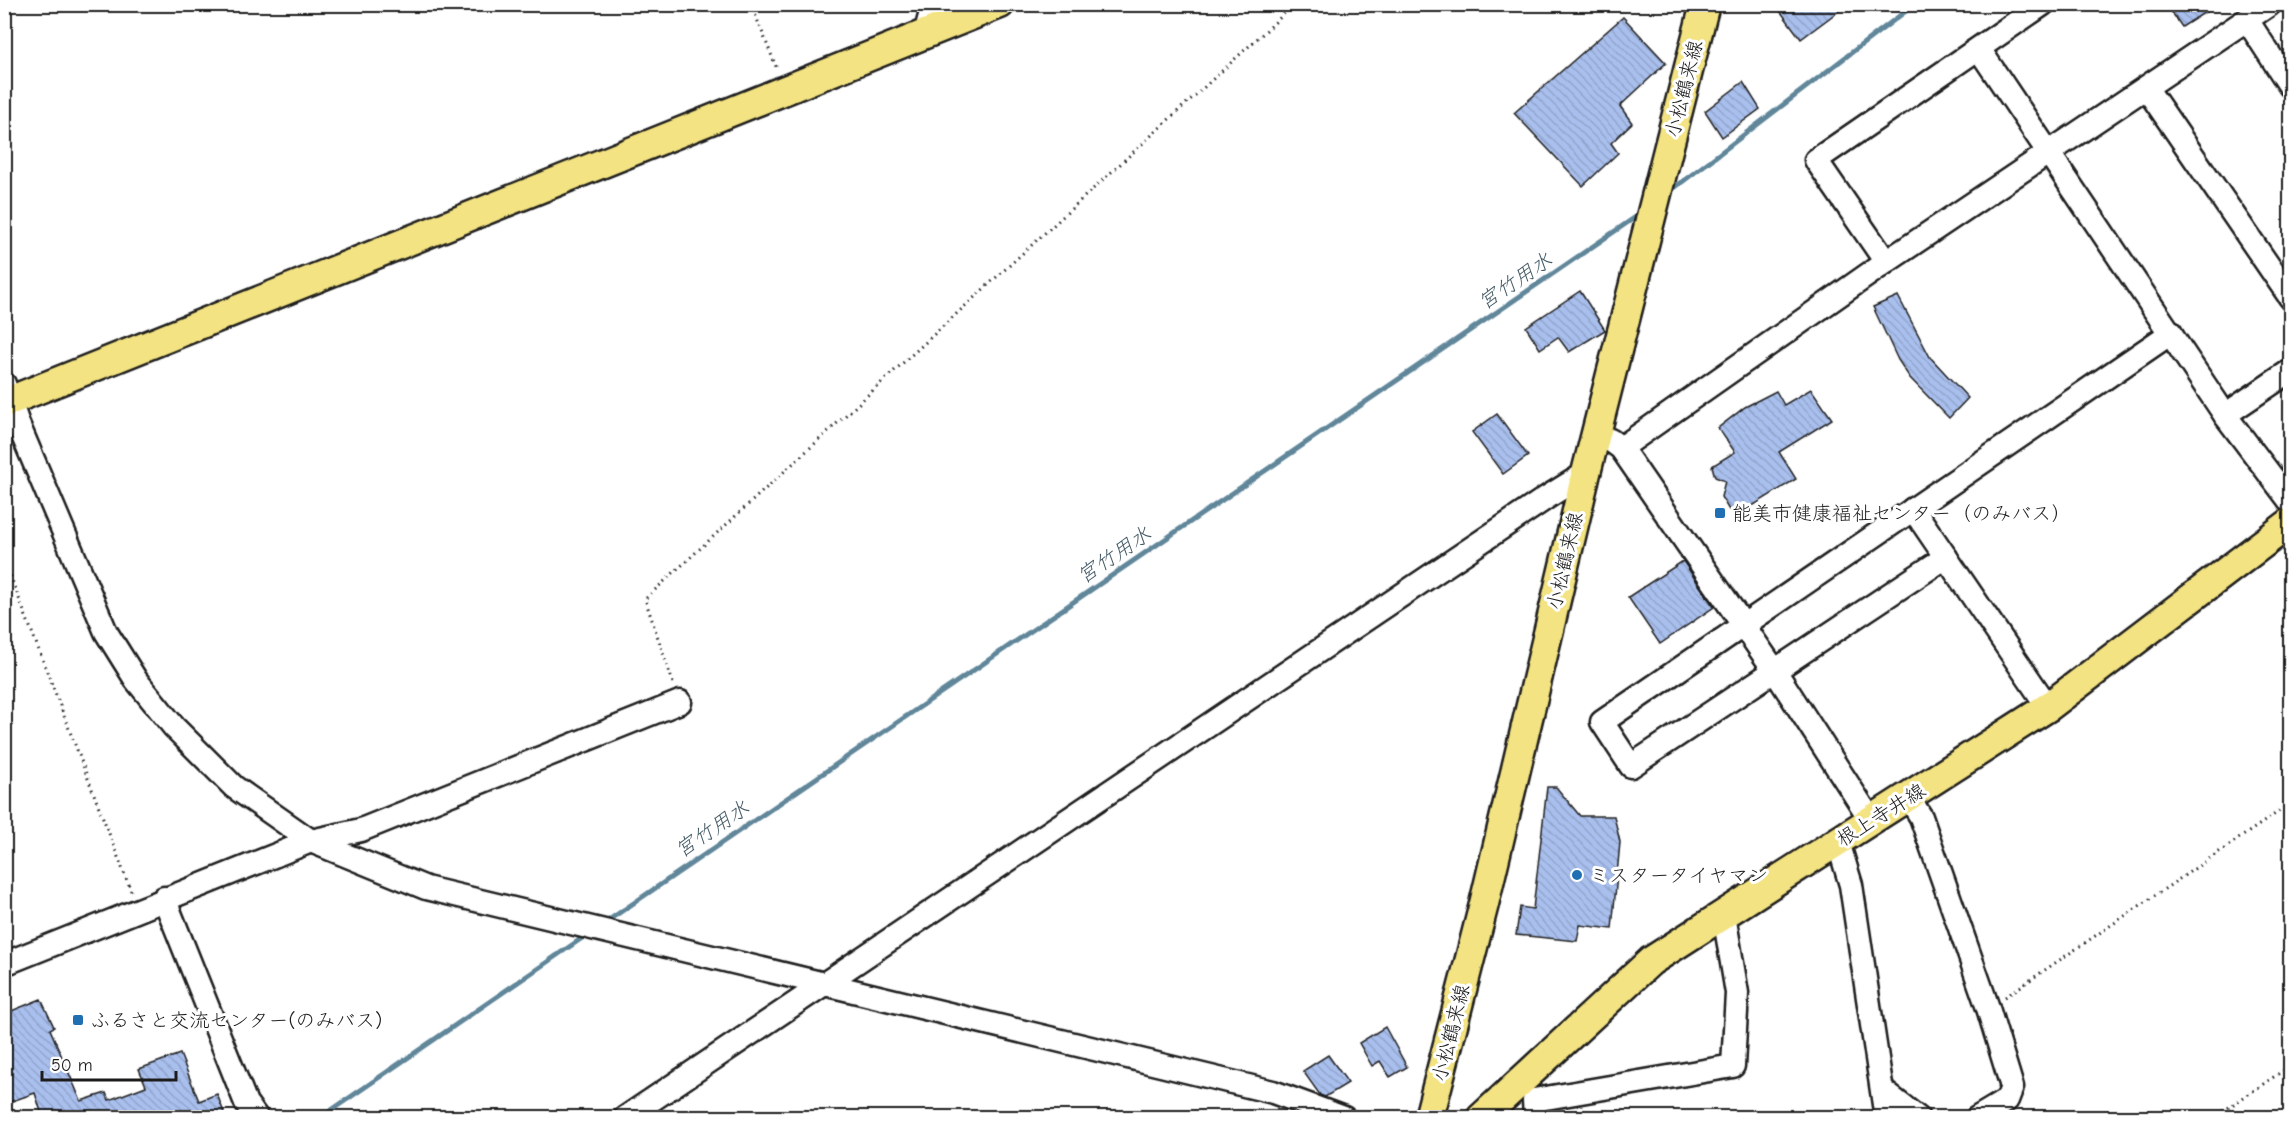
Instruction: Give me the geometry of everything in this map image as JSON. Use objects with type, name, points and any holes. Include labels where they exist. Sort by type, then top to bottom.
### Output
[{"type":"main road","points":[[7,396],[1000,4]]},
{"type":"main road","name":"小松鶴来線","points":[[1429,1118],[1486,893],[1586,473],[1706,4]]},
{"type":"main road","name":"根上寺井線","points":[[1480,1118],[1651,961],[2048,707],[2290,523]]},
{"type":"street","points":[[925,35],[933,4]]},
{"type":"street","points":[[1886,262],[1816,160],[2043,4]]},
{"type":"street","points":[[1621,448],[1886,262],[2048,152],[2147,89],[2270,4]]},
{"type":"street","points":[[2247,20],[2290,86]]},
{"type":"street","points":[[1979,49],[2225,415],[2290,501]]},
{"type":"street","points":[[2147,89],[2290,297]]},
{"type":"street","points":[[1946,556],[1631,766],[1602,722],[1744,627],[2170,333]]},
{"type":"street","points":[[2225,415],[2290,371]]},
{"type":"street","points":[[7,396],[86,588],[106,632],[136,680],[174,727],[234,787],[310,841],[426,888],[1273,1092],[1344,1118]]},
{"type":"street","points":[[1597,429],[1621,448],[1775,671],[1871,820]]},
{"type":"street","points":[[626,1118],[1586,473]]},
{"type":"street","points":[[1914,508],[2048,707]]},
{"type":"street","points":[[4,964],[310,841],[361,830],[680,702]]},
{"type":"street","points":[[1909,798],[1921,818],[1988,1008],[2013,1087],[2007,1100],[1977,1118]]},
{"type":"street","points":[[1838,842],[1851,885],[1886,1118]]},
{"type":"street","points":[[164,898],[246,1102],[257,1118]]},
{"type":"street","points":[[1535,1118],[1534,1100],[1732,1066],[1737,993],[1724,915]]},
{"type":"street","points":[[1883,1091],[1918,1118]]},
{"type":"path","points":[[752,4],[785,90]]},
{"type":"path","points":[[680,702],[645,599],[1295,4]]},
{"type":"path","points":[[4,559],[138,910]]},
{"type":"path","points":[[1988,1008],[2290,804]]},
{"type":"path","points":[[2213,1118],[2290,1066]]},
{"type":"building","points":[[1775,4],[1848,4],[1801,39]]},
{"type":"building","points":[[2166,4],[2218,4],[2182,27]]},
{"type":"building","points":[[1623,17],[1666,63],[1620,106],[1632,123],[1611,143],[1618,153],[1583,186],[1514,113]]},
{"type":"building","points":[[1743,82],[1760,109],[1722,137],[1705,111]]},
{"type":"building","points":[[1580,291],[1605,330],[1569,352],[1558,337],[1540,349],[1526,327]]},
{"type":"building","points":[[1898,296],[1930,357],[1968,398],[1949,418],[1910,378],[1898,360],[1873,307]]},
{"type":"building","points":[[1811,389],[1832,419],[1779,452],[1796,479],[1741,513],[1729,510],[1721,497],[1725,481],[1715,477],[1712,466],[1735,452],[1718,428],[1745,407],[1776,391],[1784,405]]},
{"type":"building","points":[[1497,414],[1528,456],[1503,474],[1472,432]]},
{"type":"building","points":[[1683,561],[1714,607],[1660,644],[1628,597]]},
{"type":"building","name":"ミスタータイヤマン","points":[[1547,787],[1556,787],[1580,816],[1614,816],[1620,842],[1612,929],[1580,925],[1577,941],[1516,935],[1520,907],[1533,909]]},
{"type":"building","points":[[41,999],[54,1027],[50,1029],[81,1101],[106,1093],[109,1100],[146,1086],[139,1069],[180,1054],[199,1101],[217,1094],[226,1118],[43,1118],[35,1093],[4,1104],[4,1014]]},
{"type":"building","points":[[1385,1027],[1407,1067],[1390,1077],[1380,1061],[1372,1066],[1359,1043]]},
{"type":"building","points":[[1328,1055],[1348,1083],[1325,1097],[1320,1095],[1303,1071]]},
{"type":"waterway","name":"宮竹用水","points":[[1669,192],[1915,4]]},
{"type":"waterway","name":"宮竹用水","points":[[603,924],[1640,214]]},
{"type":"waterway","name":"宮竹用水","points":[[320,1118],[588,934]]},
{"type":"place","name":"能美市健康福祉センター（のみバス）","points":[[1720,513]]},
{"type":"place","name":"ミスタータイヤマン","points":[[1577,875]]},
{"type":"place","name":"ふるさと交流センター(のみバス)","points":[[78,1020]]}]
